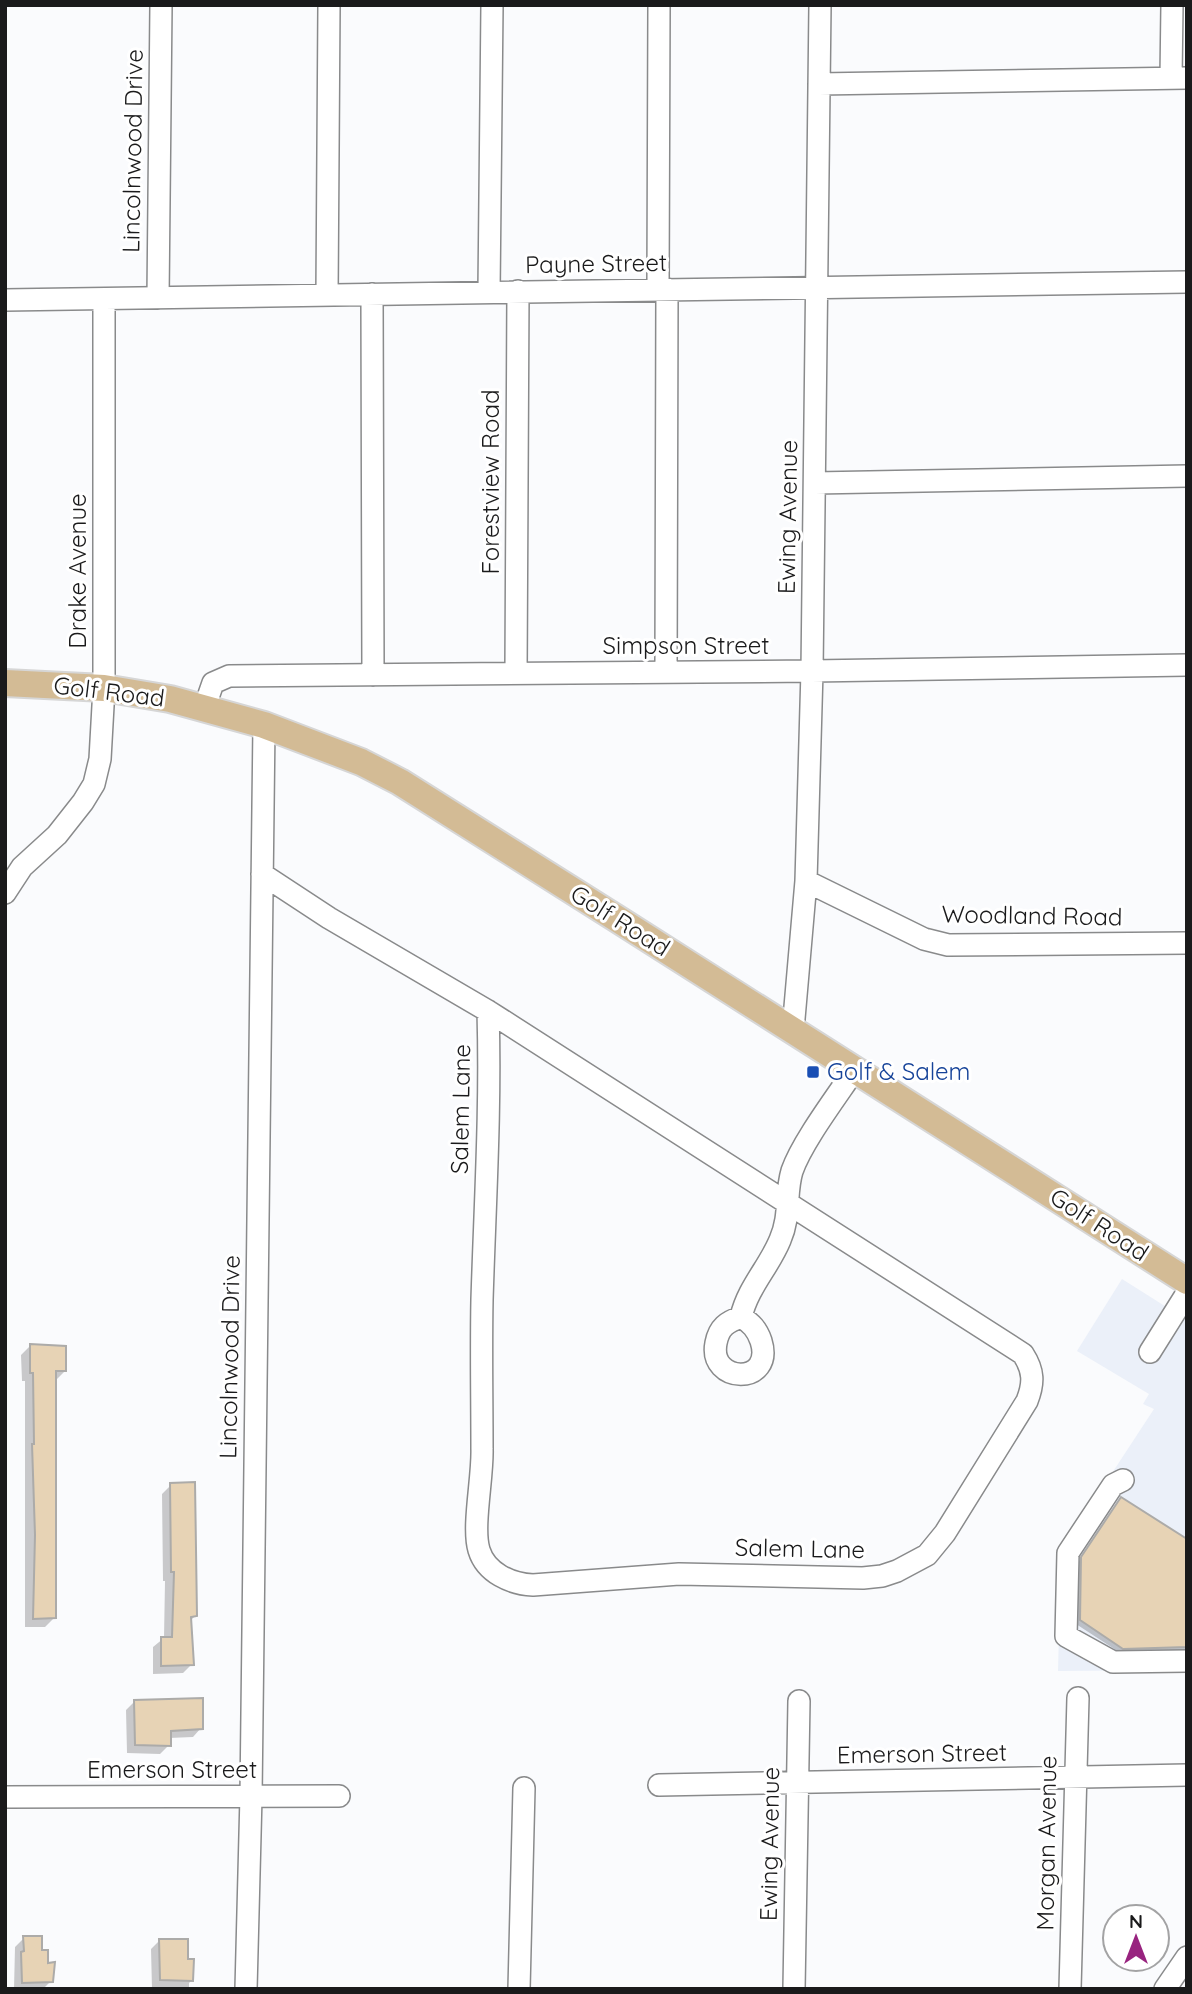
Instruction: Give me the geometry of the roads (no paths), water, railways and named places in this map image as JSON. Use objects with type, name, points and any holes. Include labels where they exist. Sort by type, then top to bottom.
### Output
[{"type":"main road","name":"Golf Road","points":[[5,683],[104,688],[205,706],[264,725],[360,762],[400,782],[1187,1281]]},
{"type":"street","name":"Lincolnwood Drive","points":[[158,298],[161,5]]},
{"type":"street","points":[[327,295],[330,5]]},
{"type":"street","points":[[489,292],[492,5]]},
{"type":"street","points":[[659,5],[666,673]]},
{"type":"street","name":"Ewing Avenue","points":[[793,1030],[806,881],[812,671],[820,5]]},
{"type":"street","points":[[819,84],[1179,78],[1172,5]]},
{"type":"street","name":"Payne Street","points":[[5,300],[1187,282]]},
{"type":"street","name":"Forestview Road","points":[[516,673],[518,291]]},
{"type":"street","points":[[372,294],[373,675]]},
{"type":"street","name":"Drake Avenue","points":[[5,893],[22,867],[71,819],[94,784],[100,759],[104,688],[104,299]]},
{"type":"street","points":[[815,483],[1187,476]]},
{"type":"street","name":"Simpson Street","points":[[205,706],[213,682],[229,676],[1187,665]]},
{"type":"street","name":"Lincolnwood Drive","points":[[246,1989],[251,1796],[264,725]]},
{"type":"street","name":"Salem Lane","points":[[262,874],[329,918],[488,1011],[1023,1354],[1029,1364],[1033,1381],[1027,1401],[936,1545],[927,1555],[914,1564],[882,1576],[863,1578],[679,1574],[533,1585],[521,1584],[497,1574],[480,1553],[476,1540],[482,1467],[482,1303],[490,1073],[488,1011]]},
{"type":"street","name":"Woodland Road","points":[[806,881],[924,939],[948,945],[1187,943]]},
{"type":"street","points":[[741,1317],[747,1295],[776,1250],[787,1222],[789,1187],[796,1159],[855,1069]]},
{"type":"street","points":[[1150,1352],[1187,1293]]},
{"type":"street","points":[[1123,1480],[1113,1485],[1068,1553],[1066,1636],[1113,1662],[1187,1661]]},
{"type":"street","name":"Morgan Avenue","points":[[1070,1989],[1078,1698]]},
{"type":"street","name":"Ewing Avenue","points":[[794,1989],[799,1701]]},
{"type":"street","name":"Emerson Street","points":[[659,1785],[1187,1775]]},
{"type":"street","points":[[519,1989],[524,1788]]},
{"type":"street","name":"Emerson Street","points":[[5,1797],[339,1796]]},
{"type":"street","points":[[1165,1989],[1187,1957]]},
{"type":"place","name":"Golf & Salem","points":[[813,1072]]}]
